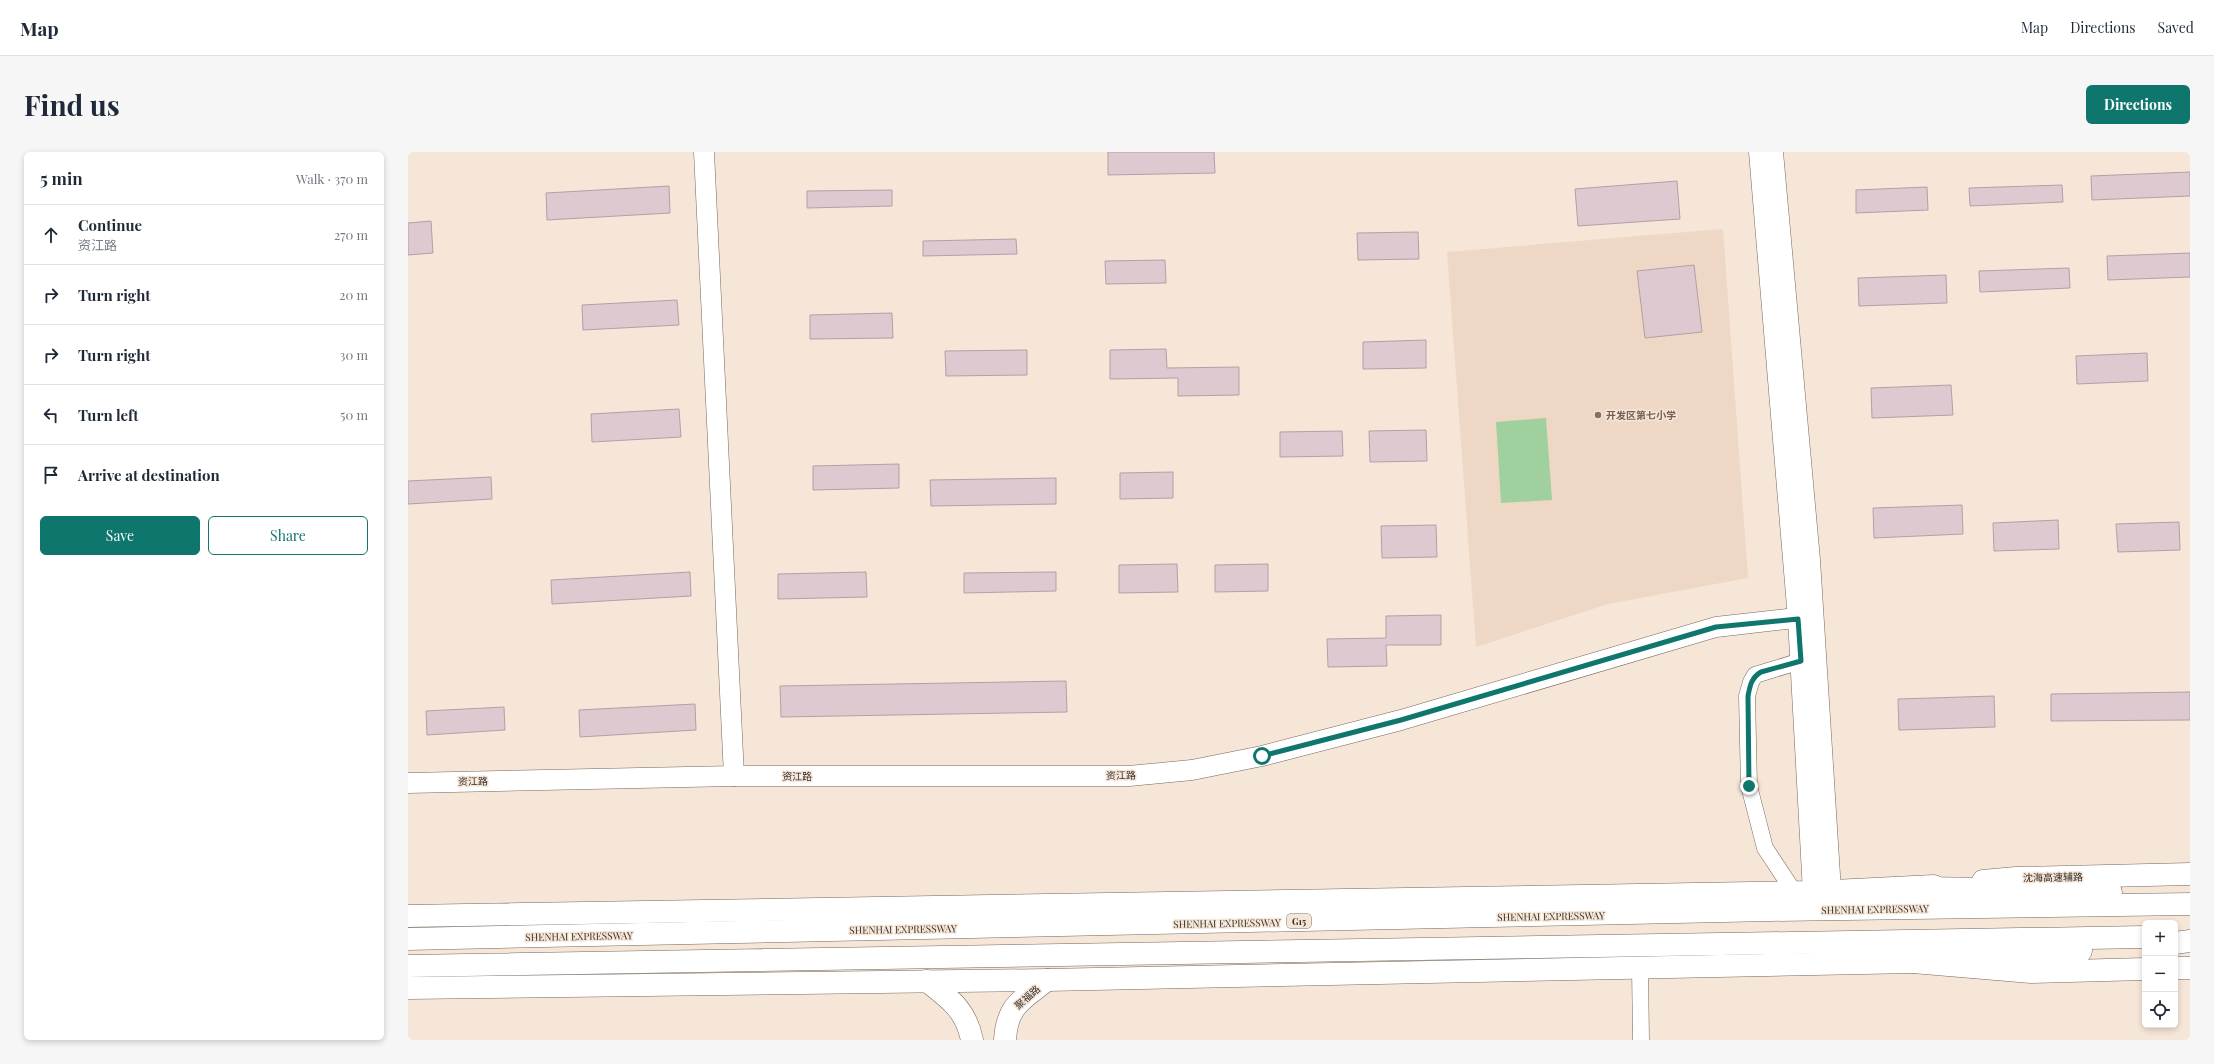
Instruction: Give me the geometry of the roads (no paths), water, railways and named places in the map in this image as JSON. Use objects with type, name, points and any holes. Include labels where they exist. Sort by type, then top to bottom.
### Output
[{"type":"main road","name":"沈海高速辅路","points":[[1916,888],[2016,878],[2190,874]]},
{"type":"main road","points":[[408,916],[1813,892],[1916,888],[2076,890],[2190,898]]},
{"type":"main road","name":"SHENHAI EXPRESSWAY","points":[[408,939],[1771,910],[2190,904]]},
{"type":"main road","points":[[2178,936],[2190,936]]},
{"type":"main road","points":[[408,966],[2142,937]]},
{"type":"main road","points":[[2178,943],[2190,941]]},
{"type":"main road","points":[[408,988],[1047,980],[1912,962],[2142,945]]},
{"type":"main road","points":[[1912,962],[2031,972],[2142,969]]},
{"type":"main road","points":[[2178,968],[2190,968]]},
{"type":"main road","name":"聚福路","points":[[1005,1040],[1006,1023],[1014,1006],[1047,980]]},
{"type":"main road","points":[[927,981],[962,1012],[970,1029],[972,1040]]},
{"type":"street","points":[[704,152],[734,776]]},
{"type":"street","points":[[1759,152],[1806,618],[1813,892]]},
{"type":"street","points":[[1773,152],[1810,560],[1801,661],[1813,892]]},
{"type":"street","name":"资江路","points":[[408,783],[734,776],[1129,776],[1192,770],[1262,756],[1401,720],[1716,627],[1806,618]]},
{"type":"street","points":[[1801,661],[1755,676],[1750,682],[1748,696],[1749,786],[1765,848],[1813,892]]},
{"type":"street","points":[[1640,968],[1641,1040]]},
{"type":"place","name":"开发区第七小学","points":[[1598,415]]}]
